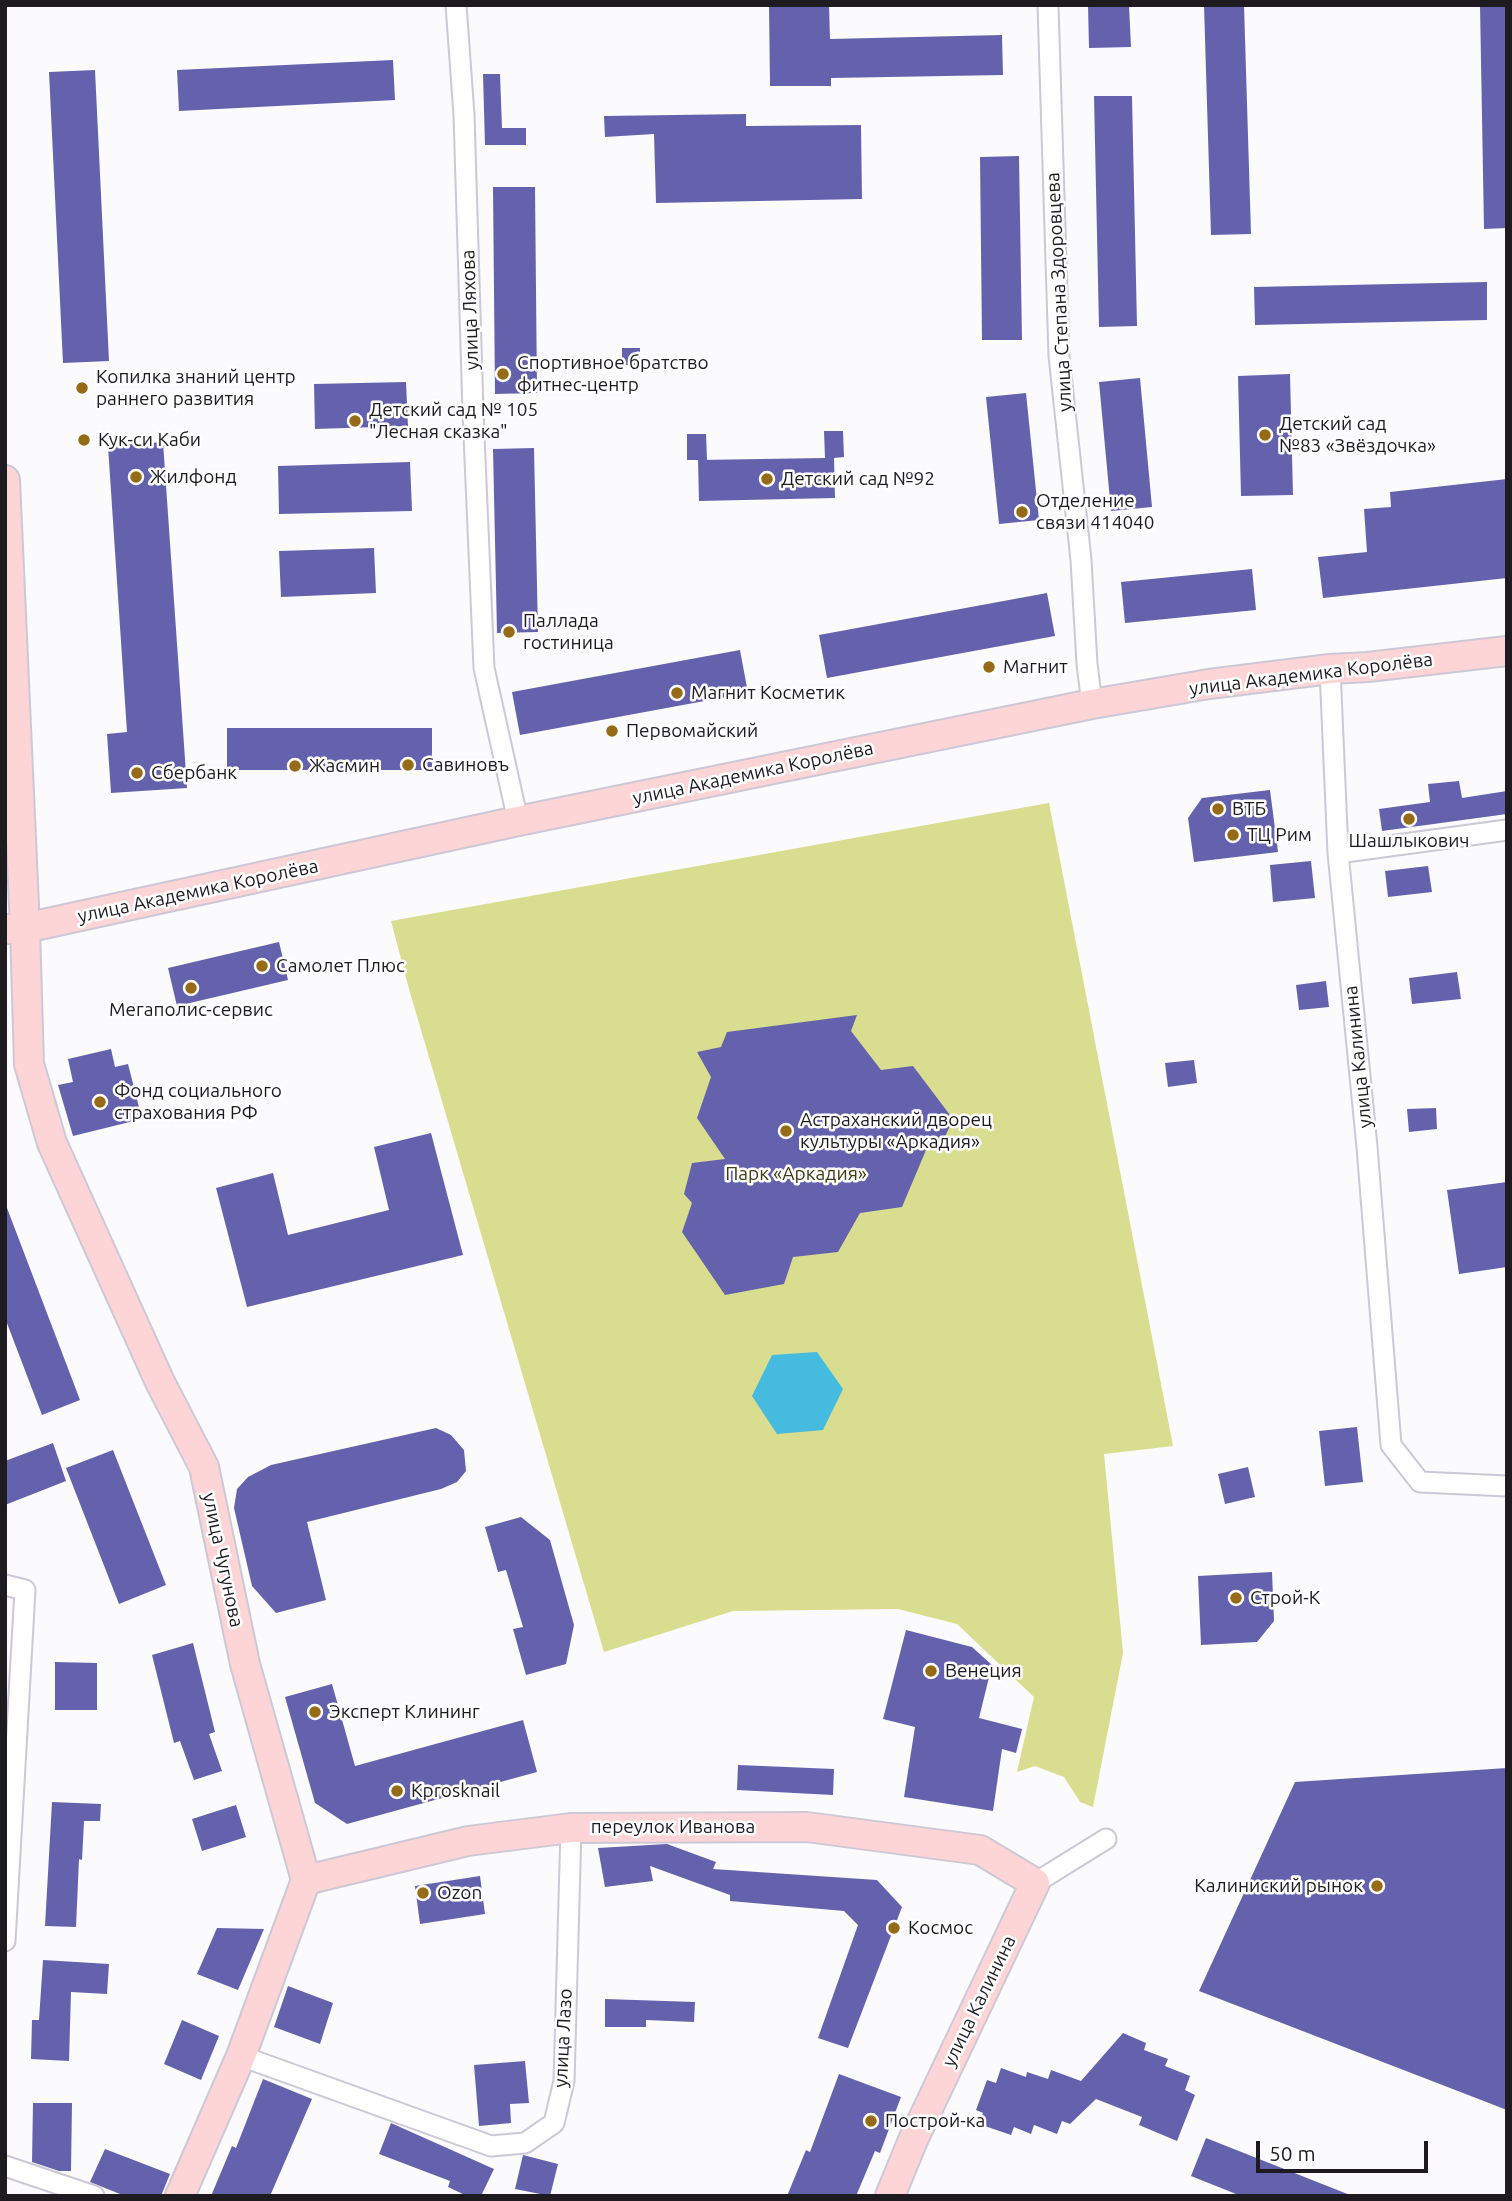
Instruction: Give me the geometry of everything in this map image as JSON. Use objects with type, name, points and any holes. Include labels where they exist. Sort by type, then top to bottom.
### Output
[{"type":"street","name":"улица Ляхова","points":[[456,5],[464,115],[472,412],[484,668],[518,821]]},
{"type":"street","name":"улица Степана Здоровцева","points":[[1048,5],[1059,356],[1081,560],[1092,704]]},
{"type":"street","name":"улица Чугунова","points":[[5,480],[15,928],[29,1064],[52,1143],[160,1382],[204,1467],[245,1664],[306,1880]]},
{"type":"street","name":"улица Академика Королёва","points":[[15,928],[518,821],[1092,704],[1209,684],[1507,651]]},
{"type":"street","name":"улица Калинина","points":[[1330,669],[1338,853],[1368,1161],[1391,1445],[1420,1482],[1507,1486]]},
{"type":"street","points":[[1338,853],[1507,830]]},
{"type":"street","points":[[5,1585],[25,1590],[5,1941]]},
{"type":"street","name":"переулок Иванова","points":[[306,1880],[468,1840],[571,1828],[807,1827],[980,1850],[1035,1883]]},
{"type":"street","name":"улица Лазо","points":[[241,2056],[491,2146],[526,2143],[554,2123],[564,2081],[571,1828]]},
{"type":"street","points":[[1035,1883],[1106,1839]]},
{"type":"street","points":[[180,2196],[241,2056],[306,1880]]},
{"type":"street","name":"улица Калинина","points":[[890,2196],[913,2140],[1035,1883]]},
{"type":"street","points":[[5,2166],[94,2196]]},
{"type":"green space","name":"Парк «Аркадия»","points":[[1049,803],[1173,1446],[1104,1454],[1123,1653],[1093,1807],[1080,1802],[1064,1777],[1035,1766],[1017,1772],[1034,1697],[957,1624],[898,1609],[733,1611],[604,1652],[391,921]]},
{"type":"water","points":[[817,1352],[843,1389],[823,1430],[777,1434],[752,1396],[772,1355]]},
{"type":"building","points":[[769,5],[829,5],[830,39],[1002,35],[1003,75],[831,78],[831,86],[770,86]]},
{"type":"building","points":[[1088,5],[1129,5],[1131,47],[1089,48]]},
{"type":"building","points":[[1204,5],[1244,5],[1251,234],[1211,235]]},
{"type":"building","points":[[1480,5],[1507,5],[1507,228],[1484,229]]},
{"type":"building","points":[[393,60],[395,100],[179,111],[177,70]]},
{"type":"building","points":[[95,70],[109,361],[63,363],[49,72]]},
{"type":"building","points":[[483,74],[500,74],[502,128],[526,128],[526,145],[485,145]]},
{"type":"building","points":[[1094,96],[1132,96],[1137,326],[1099,327]]},
{"type":"building","points":[[746,114],[746,126],[861,125],[862,199],[656,203],[654,134],[605,137],[604,116]]},
{"type":"building","points":[[1019,156],[1022,340],[982,340],[980,157]]},
{"type":"building","points":[[493,187],[535,187],[537,393],[495,394]]},
{"type":"building","points":[[1487,282],[1487,320],[1255,325],[1254,287]]},
{"type":"building","points":[[622,348],[640,348],[640,365],[622,365]]},
{"type":"building","name":"Детский сад №83 «Звёздочка»","points":[[1290,374],[1293,495],[1241,496],[1238,376]]},
{"type":"building","points":[[1140,378],[1152,507],[1111,511],[1099,382]]},
{"type":"building","points":[[406,382],[408,426],[315,429],[314,384]]},
{"type":"building","points":[[1026,393],[1039,520],[999,524],[986,397]]},
{"type":"building","name":"Детский сад №92","points":[[824,431],[843,431],[844,457],[834,458],[835,498],[699,501],[698,460],[825,458]]},
{"type":"building","points":[[687,434],[706,434],[707,460],[687,460]]},
{"type":"building","points":[[163,442],[187,788],[111,793],[107,734],[127,732],[108,446]]},
{"type":"building","points":[[534,448],[538,632],[497,633],[493,449]]},
{"type":"building","points":[[410,462],[412,511],[279,514],[278,466]]},
{"type":"building","points":[[1507,479],[1507,578],[1323,598],[1318,557],[1367,552],[1364,509],[1391,507],[1390,492]]},
{"type":"building","points":[[374,548],[376,593],[281,597],[279,551]]},
{"type":"building","points":[[1252,569],[1256,610],[1125,623],[1121,582]]},
{"type":"building","points":[[1047,593],[1055,636],[827,678],[819,635]]},
{"type":"building","points":[[740,650],[748,693],[520,735],[512,692]]},
{"type":"building","points":[[227,728],[432,728],[432,770],[227,770]]},
{"type":"building","points":[[1459,781],[1462,798],[1507,791],[1507,814],[1382,831],[1379,809],[1430,802],[1428,784]]},
{"type":"building","name":"ТЦ Рим","points":[[1270,790],[1278,852],[1194,862],[1188,818],[1202,798]]},
{"type":"building","points":[[1311,861],[1315,898],[1273,902],[1270,865]]},
{"type":"building","points":[[1428,866],[1432,892],[1388,897],[1385,871]]},
{"type":"building","points":[[279,942],[288,980],[177,1006],[168,968]]},
{"type":"building","points":[[1457,972],[1461,999],[1412,1004],[1409,978]]},
{"type":"building","points":[[1326,981],[1329,1007],[1299,1010],[1296,985]]},
{"type":"building","points":[[857,1015],[851,1031],[881,1070],[913,1066],[953,1119],[940,1148],[926,1150],[902,1207],[860,1213],[838,1252],[793,1257],[784,1284],[725,1295],[682,1232],[692,1203],[684,1194],[692,1163],[725,1159],[697,1118],[711,1077],[697,1052],[721,1047],[727,1032]]},
{"type":"building","name":"Фонд социального страхования РФ","points":[[111,1049],[115,1067],[128,1064],[142,1119],[73,1136],[58,1085],[73,1082],[68,1059]]},
{"type":"building","points":[[1194,1060],[1197,1083],[1168,1087],[1165,1063]]},
{"type":"building","points":[[1436,1108],[1437,1129],[1409,1132],[1407,1109]]},
{"type":"building","points":[[431,1133],[463,1255],[247,1307],[216,1188],[273,1173],[288,1235],[389,1210],[374,1147]]},
{"type":"building","points":[[1507,1182],[1507,1267],[1459,1274],[1447,1190]]},
{"type":"building","points":[[7,1208],[80,1400],[42,1415],[5,1318]]},
{"type":"building","points":[[1357,1427],[1363,1482],[1325,1486],[1319,1431]]},
{"type":"building","points":[[436,1428],[451,1435],[464,1450],[466,1471],[457,1482],[441,1489],[307,1522],[326,1600],[276,1613],[252,1586],[234,1508],[237,1489],[248,1477],[271,1465]]},
{"type":"building","points":[[53,1443],[66,1481],[5,1505],[5,1461]]},
{"type":"building","points":[[113,1450],[166,1585],[119,1604],[66,1468]]},
{"type":"building","points":[[1248,1467],[1255,1497],[1225,1504],[1218,1474]]},
{"type":"building","points":[[521,1517],[550,1540],[574,1625],[566,1664],[526,1675],[513,1629],[523,1627],[506,1570],[498,1572],[485,1527]]},
{"type":"building","name":"Строй-К","points":[[1272,1572],[1274,1621],[1257,1642],[1201,1645],[1198,1576]]},
{"type":"building","points":[[906,1630],[972,1647],[992,1665],[979,1718],[1022,1729],[1016,1753],[1002,1749],[993,1811],[904,1797],[915,1727],[883,1719]]},
{"type":"building","points":[[193,1643],[215,1732],[209,1734],[222,1771],[194,1780],[180,1741],[174,1743],[152,1655]]},
{"type":"building","points":[[55,1662],[97,1663],[97,1710],[55,1710]]},
{"type":"building","points":[[332,1684],[355,1766],[523,1720],[537,1772],[347,1824],[315,1803],[285,1697]]},
{"type":"building","points":[[738,1765],[834,1769],[833,1795],[737,1790]]},
{"type":"building","name":"Калиниский рынок","points":[[1507,1768],[1507,2110],[1199,1991],[1295,1782]]},
{"type":"building","points":[[52,1802],[101,1804],[100,1821],[84,1821],[82,1860],[79,1859],[76,1927],[45,1926]]},
{"type":"building","points":[[236,1805],[246,1837],[202,1851],[192,1819]]},
{"type":"building","points":[[667,1844],[716,1862],[713,1869],[877,1880],[902,1907],[848,2048],[818,2038],[858,1925],[844,1911],[730,1901],[730,1895],[650,1866],[653,1881],[605,1887],[598,1848]]},
{"type":"building","points":[[480,1876],[485,1914],[420,1924],[415,1886]]},
{"type":"building","points":[[217,1928],[264,1929],[238,1990],[197,1974]]},
{"type":"building","points":[[43,1960],[109,1964],[107,1994],[71,1992],[69,2061],[31,2059],[32,2020],[39,2020]]},
{"type":"building","points":[[288,1986],[333,2003],[320,2044],[274,2027]]},
{"type":"building","points":[[605,1999],[695,2002],[694,2022],[646,2020],[646,2027],[605,2027]]},
{"type":"building","points":[[182,2020],[219,2036],[201,2080],[164,2064]]},
{"type":"building","points":[[1123,2033],[1146,2043],[1144,2050],[1168,2059],[1165,2066],[1190,2076],[1185,2090],[1195,2095],[1177,2141],[1139,2125],[1142,2117],[1096,2099],[1070,2124],[1062,2121],[1057,2134],[1034,2125],[1031,2134],[1014,2127],[1011,2135],[979,2124],[983,2113],[976,2110],[987,2080],[996,2083],[1001,2068],[1026,2077],[1027,2072],[1048,2079],[1051,2070],[1081,2081]]},
{"type":"building","points":[[525,2061],[529,2103],[510,2104],[511,2123],[479,2126],[474,2065]]},
{"type":"building","points":[[839,2074],[901,2097],[880,2153],[875,2151],[856,2196],[787,2196],[806,2150],[810,2152]]},
{"type":"building","points":[[263,2079],[312,2099],[270,2196],[211,2196],[232,2146],[236,2148]]},
{"type":"building","points":[[33,2103],[72,2103],[71,2171],[59,2171],[32,2162]]},
{"type":"building","points":[[391,2123],[494,2169],[481,2196],[467,2196],[448,2187],[450,2181],[379,2154]]},
{"type":"building","points":[[1206,2138],[1350,2196],[1241,2196],[1191,2176]]},
{"type":"building","points":[[105,2149],[170,2174],[161,2196],[125,2196],[90,2182]]},
{"type":"building","points":[[523,2155],[558,2164],[550,2196],[515,2189]]},
{"type":"place","name":"Спортивное братство фитнес-центр","points":[[503,374]]},
{"type":"place","name":"Копилка знаний центр раннего развития","points":[[82,388]]},
{"type":"place","name":"Детский сад № 105 \"Лесная сказка\"","points":[[355,421]]},
{"type":"place","name":"Детский сад №83 «Звёздочка»","points":[[1265,435]]},
{"type":"place","name":"Кук-си Каби","points":[[84,440]]},
{"type":"place","name":"Жилфонд","points":[[136,477]]},
{"type":"place","name":"Детский сад №92","points":[[767,479]]},
{"type":"place","name":"Отделение связи 414040","points":[[1022,512]]},
{"type":"place","name":"Паллада гостиница","points":[[509,632]]},
{"type":"place","name":"Магнит","points":[[989,667]]},
{"type":"place","name":"Магнит Косметик","points":[[677,693]]},
{"type":"place","name":"Первомайский","points":[[612,731]]},
{"type":"place","name":"Савиновъ","points":[[408,765]]},
{"type":"place","name":"Жасмин","points":[[295,766]]},
{"type":"place","name":"Сбербанк","points":[[137,773]]},
{"type":"place","name":"ВТБ","points":[[1218,809]]},
{"type":"place","name":"Шашлыкович","points":[[1409,819]]},
{"type":"place","name":"ТЦ Рим","points":[[1233,835]]},
{"type":"place","name":"Самолет Плюс","points":[[262,966]]},
{"type":"place","name":"Мегаполис-сервис","points":[[191,988]]},
{"type":"place","name":"Фонд социального страхования РФ","points":[[100,1102]]},
{"type":"place","name":"Астраханский дворец культуры «Аркадия»","points":[[786,1131]]},
{"type":"place","name":"Строй-К","points":[[1236,1598]]},
{"type":"place","name":"Венеция","points":[[931,1671]]},
{"type":"place","name":"Эксперт Клининг","points":[[315,1712]]},
{"type":"place","name":"Kprosknail","points":[[397,1791]]},
{"type":"place","name":"Калиниский рынок","points":[[1377,1886]]},
{"type":"place","name":"Ozon","points":[[423,1893]]},
{"type":"place","name":"Космос","points":[[894,1928]]},
{"type":"place","name":"Построй-ка","points":[[871,2121]]}]
